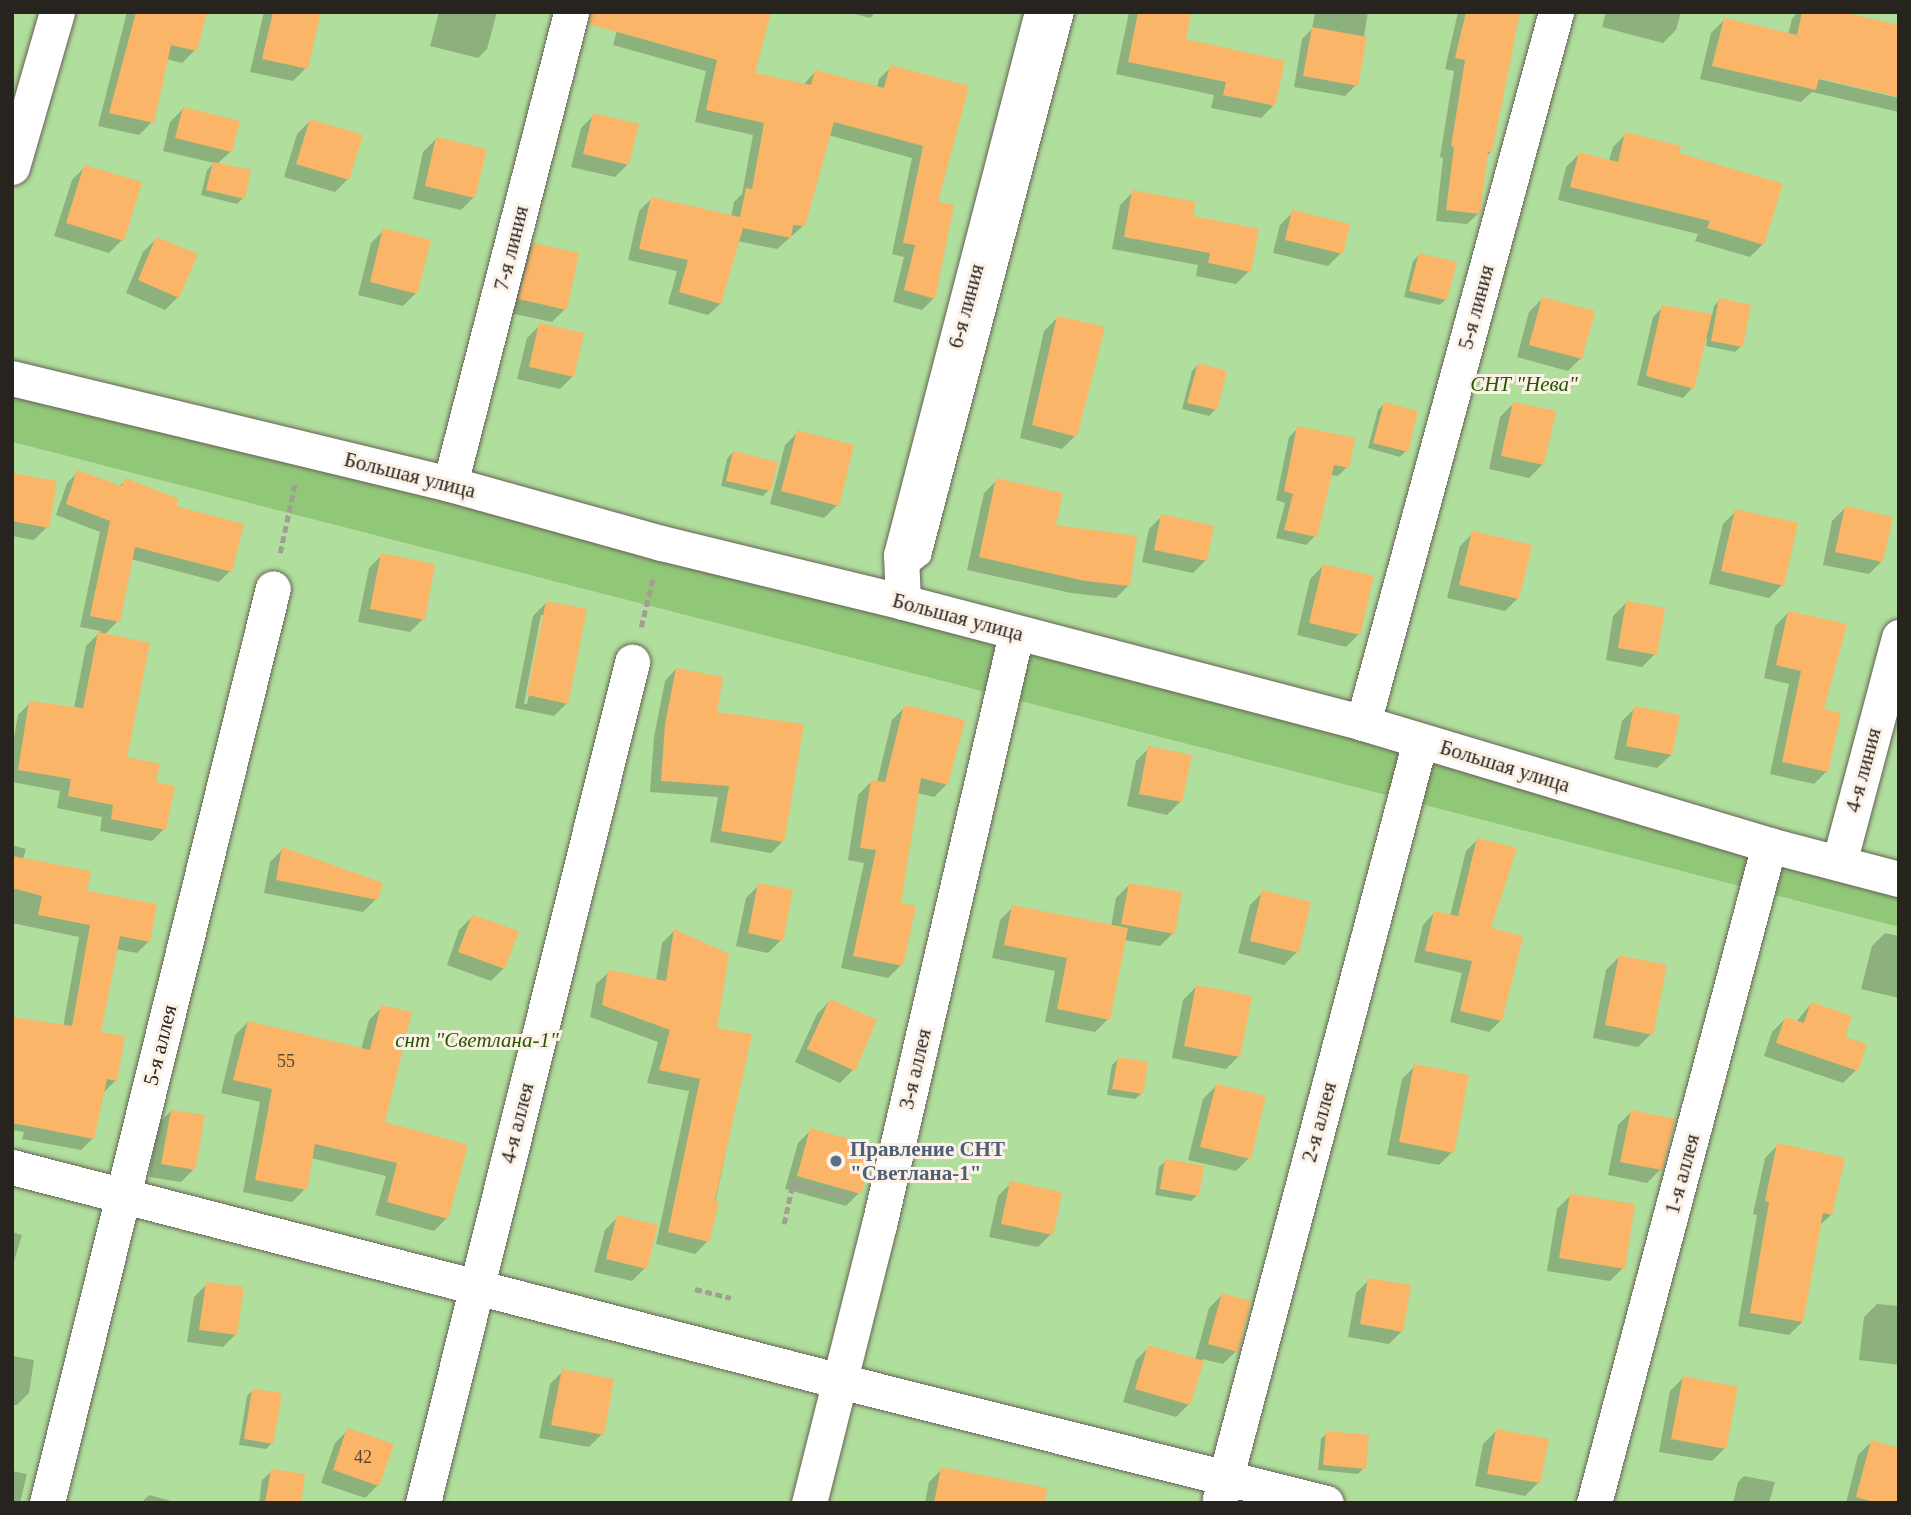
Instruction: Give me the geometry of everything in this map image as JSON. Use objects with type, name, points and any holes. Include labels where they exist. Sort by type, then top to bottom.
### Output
[{"type":"street","points":[[12,167],[57,12]]},
{"type":"street","name":"7-я линия","points":[[450,484],[571,12]]},
{"type":"street","name":"6-я линия","points":[[903,587],[901,555],[1042,12]]},
{"type":"street","name":"5-я линия","points":[[1363,723],[1556,12]]},
{"type":"street","name":"Большая улица","points":[[12,378],[450,484],[661,543],[903,587],[1016,634],[1363,723],[1769,845],[1899,879]]},
{"type":"street","name":"5-я аллея","points":[[47,1503],[274,588]]},
{"type":"street","name":"3-я аллея","points":[[809,1503],[883,1208],[1016,634]]},
{"type":"street","name":"4-я линия","points":[[1839,863],[1899,636]]},
{"type":"street","name":"4-я аллея","points":[[423,1503],[632,662]]},
{"type":"street","name":"2-я аллея","points":[[1222,1491],[1420,741]]},
{"type":"street","name":"1-я аллея","points":[[1594,1503],[1769,845]]},
{"type":"street","points":[[12,1167],[477,1285],[840,1381],[1222,1491],[1326,1503]]},
{"type":"lane","points":[[903,587],[922,556],[1065,12]]},
{"type":"path","points":[[274,588],[302,447]]},
{"type":"path","points":[[632,662],[661,543]]},
{"type":"path","points":[[784,1224],[792,1185],[797,1183],[883,1208]]},
{"type":"path","points":[[695,1289],[731,1298]]},
{"type":"green space","name":"СНТ \"Нева\"","points":[[12,12],[1899,12],[1899,879],[12,379]]},
{"type":"green space","points":[[12,379],[1899,879],[1899,927],[12,442]]},
{"type":"green space","name":"снт \"Светлана-1\"","points":[[12,442],[1899,927],[1899,1503],[12,1503]]},
{"type":"building","points":[[136,12],[207,12],[197,51],[171,45],[154,123],[109,113]]},
{"type":"building","points":[[273,12],[321,12],[308,69],[262,59]]},
{"type":"building","points":[[591,12],[771,12],[755,73],[811,85],[815,70],[884,88],[890,65],[969,86],[938,202],[954,205],[935,299],[904,290],[915,245],[903,243],[923,146],[834,122],[805,226],[793,225],[791,238],[743,228],[721,304],[679,292],[688,260],[639,249],[651,197],[740,217],[746,188],[752,189],[764,123],[706,110],[717,60],[589,24]]},
{"type":"building","points":[[1138,12],[1191,12],[1186,39],[1285,61],[1275,106],[1223,95],[1226,82],[1128,62]]},
{"type":"building","points":[[1466,12],[1520,12],[1492,153],[1488,152],[1480,214],[1446,210],[1454,147],[1451,146],[1465,60],[1455,58]]},
{"type":"building","points":[[1802,12],[1842,12],[1899,25],[1899,97],[1819,78],[1816,90],[1712,66],[1724,18],[1797,35]]},
{"type":"building","points":[[1312,27],[1367,37],[1358,86],[1303,76]]},
{"type":"building","points":[[183,107],[240,121],[232,152],[175,138]]},
{"type":"building","points":[[593,113],[639,124],[629,165],[583,154]]},
{"type":"building","points":[[310,119],[363,135],[349,180],[296,164]]},
{"type":"building","points":[[1625,132],[1681,146],[1679,153],[1783,184],[1764,245],[1707,228],[1710,221],[1570,187],[1579,152],[1618,162]]},
{"type":"building","points":[[436,137],[487,149],[475,198],[425,186]]},
{"type":"building","points":[[213,162],[251,170],[245,199],[206,190]]},
{"type":"building","points":[[84,165],[142,182],[124,241],[66,223]]},
{"type":"building","points":[[1132,190],[1196,202],[1193,216],[1259,229],[1251,272],[1208,263],[1210,253],[1124,237]]},
{"type":"building","points":[[1292,210],[1350,224],[1343,254],[1285,240]]},
{"type":"building","points":[[383,228],[431,240],[417,294],[370,282]]},
{"type":"building","points":[[156,237],[198,254],[179,298],[138,280]]},
{"type":"building","points":[[533,243],[579,253],[567,310],[518,299]]},
{"type":"building","points":[[1419,253],[1457,262],[1447,300],[1409,291]]},
{"type":"building","points":[[1542,297],[1595,311],[1582,359],[1529,345]]},
{"type":"building","points":[[1719,298],[1751,305],[1743,347],[1711,341]]},
{"type":"building","points":[[1662,305],[1712,314],[1694,389],[1646,376]]},
{"type":"building","points":[[1057,316],[1105,327],[1077,437],[1032,425]]},
{"type":"building","points":[[539,323],[584,333],[574,377],[529,367]]},
{"type":"building","points":[[1198,363],[1227,371],[1217,410],[1187,403]]},
{"type":"building","points":[[1384,402],[1418,411],[1408,452],[1373,443]]},
{"type":"building","points":[[1513,402],[1556,411],[1544,465],[1501,456]]},
{"type":"building","points":[[1297,426],[1355,438],[1349,468],[1334,465],[1317,537],[1284,530],[1293,494],[1284,491]]},
{"type":"building","points":[[797,430],[854,445],[839,506],[781,491]]},
{"type":"building","points":[[733,451],[778,462],[771,491],[726,481]]},
{"type":"building","points":[[77,470],[122,486],[125,478],[179,499],[176,506],[244,524],[232,572],[135,547],[120,622],[90,616],[110,521],[66,504]]},
{"type":"building","points":[[12,473],[57,481],[49,528],[12,521]]},
{"type":"building","points":[[996,478],[1063,493],[1056,525],[1137,536],[1130,586],[1085,581],[979,557]]},
{"type":"building","points":[[1845,506],[1893,517],[1883,562],[1835,552]]},
{"type":"building","points":[[1735,509],[1798,523],[1784,586],[1721,571]]},
{"type":"building","points":[[1161,514],[1214,526],[1207,561],[1154,550]]},
{"type":"building","points":[[1472,531],[1532,545],[1519,599],[1459,585]]},
{"type":"building","points":[[381,553],[435,564],[425,620],[370,609]]},
{"type":"building","points":[[1323,564],[1374,576],[1360,635],[1309,623]]},
{"type":"building","points":[[546,601],[587,609],[568,704],[527,695]]},
{"type":"building","points":[[1626,601],[1665,608],[1657,655],[1618,648]]},
{"type":"building","points":[[1788,611],[1847,624],[1824,709],[1841,713],[1828,772],[1782,762],[1801,671],[1776,665]]},
{"type":"building","points":[[98,632],[150,643],[127,757],[160,764],[156,782],[175,786],[166,830],[111,819],[113,805],[68,796],[71,779],[18,770],[29,701],[83,708]]},
{"type":"building","points":[[676,668],[723,677],[717,712],[804,724],[784,842],[721,831],[729,786],[661,781],[665,724]]},
{"type":"building","points":[[904,705],[965,720],[948,785],[921,778],[901,903],[916,906],[903,966],[853,956],[876,850],[860,848],[871,780],[885,782]]},
{"type":"building","points":[[1634,706],[1680,715],[1672,755],[1626,746]]},
{"type":"building","points":[[1148,746],[1192,755],[1182,802],[1139,794]]},
{"type":"building","points":[[1477,838],[1517,848],[1491,928],[1523,936],[1502,1021],[1460,1011],[1472,961],[1425,951],[1434,911],[1458,916]]},
{"type":"building","points":[[282,847],[383,883],[378,900],[276,880]]},
{"type":"building","points":[[12,856],[91,871],[87,891],[157,904],[150,942],[120,936],[101,1032],[125,1036],[117,1081],[107,1079],[94,1139],[12,1123],[12,1017],[72,1026],[90,925],[38,915],[42,896],[12,888]]},
{"type":"building","points":[[758,883],[793,890],[783,941],[748,933]]},
{"type":"building","points":[[1129,883],[1182,892],[1175,934],[1121,924]]},
{"type":"building","points":[[1262,890],[1311,902],[1299,953],[1250,941]]},
{"type":"building","points":[[1012,905],[1128,928],[1110,1020],[1057,1009],[1067,958],[1004,945]]},
{"type":"building","points":[[472,915],[519,931],[505,969],[458,952]]},
{"type":"building","points":[[674,929],[729,954],[717,1028],[752,1034],[715,1201],[719,1202],[709,1242],[668,1232],[700,1079],[659,1070],[670,1030],[602,1005],[608,970],[666,981]]},
{"type":"building","points":[[1619,955],[1667,965],[1653,1035],[1605,1025]]},
{"type":"building","points":[[1196,985],[1252,996],[1240,1057],[1184,1046]]},
{"type":"building","points":[[830,999],[877,1020],[855,1071],[807,1049]]},
{"type":"building","points":[[1811,1002],[1852,1016],[1845,1037],[1867,1044],[1858,1071],[1776,1043],[1785,1017],[1804,1023]]},
{"type":"building","points":[[381,1005],[412,1012],[385,1122],[468,1145],[448,1219],[387,1202],[397,1163],[315,1144],[307,1190],[255,1180],[272,1089],[233,1080],[248,1021],[370,1050]]},
{"type":"building","points":[[1118,1057],[1148,1062],[1143,1094],[1112,1089]]},
{"type":"building","points":[[1414,1064],[1469,1075],[1454,1153],[1399,1142]]},
{"type":"building","points":[[1216,1084],[1266,1096],[1251,1159],[1200,1147]]},
{"type":"building","points":[[171,1110],[205,1115],[195,1170],[161,1164]]},
{"type":"building","points":[[1631,1110],[1675,1119],[1662,1170],[1620,1162]]},
{"type":"building","name":"Правление СНТ \"Светлана-1\"","points":[[810,1128],[874,1146],[861,1194],[797,1176]]},
{"type":"building","points":[[1777,1143],[1845,1158],[1832,1215],[1823,1213],[1803,1322],[1750,1313],[1769,1202],[1765,1201]]},
{"type":"building","points":[[1165,1159],[1204,1166],[1199,1196],[1160,1189]]},
{"type":"building","points":[[1010,1181],[1062,1192],[1053,1235],[1001,1224]]},
{"type":"building","points":[[1570,1194],[1635,1204],[1625,1269],[1559,1258]]},
{"type":"building","points":[[617,1215],[658,1225],[647,1269],[606,1259]]},
{"type":"building","points":[[1368,1278],[1411,1285],[1403,1332],[1360,1324]]},
{"type":"building","points":[[206,1282],[244,1287],[237,1335],[199,1330]]},
{"type":"building","points":[[1222,1293],[1251,1301],[1238,1352],[1208,1344]]},
{"type":"building","points":[[1148,1345],[1204,1361],[1190,1405],[1135,1389]]},
{"type":"building","points":[[562,1369],[614,1379],[604,1435],[551,1425]]},
{"type":"building","points":[[1683,1376],[1738,1387],[1726,1449],[1671,1439]]},
{"type":"building","points":[[252,1389],[282,1393],[273,1444],[244,1439]]},
{"type":"building","points":[[347,1428],[394,1444],[379,1486],[333,1470]]},
{"type":"building","points":[[1496,1429],[1549,1439],[1540,1483],[1487,1474]]},
{"type":"building","points":[[1326,1431],[1369,1435],[1366,1469],[1323,1465]]},
{"type":"building","points":[[1871,1440],[1899,1448],[1899,1503],[1876,1503],[1856,1497]]},
{"type":"building","points":[[941,1467],[1047,1488],[1045,1503],[934,1503]]},
{"type":"building","points":[[271,1469],[305,1474],[301,1503],[265,1503]]},
{"type":"place","name":"Правление СНТ \"Светлана-1\"","points":[[836,1161]]}]
